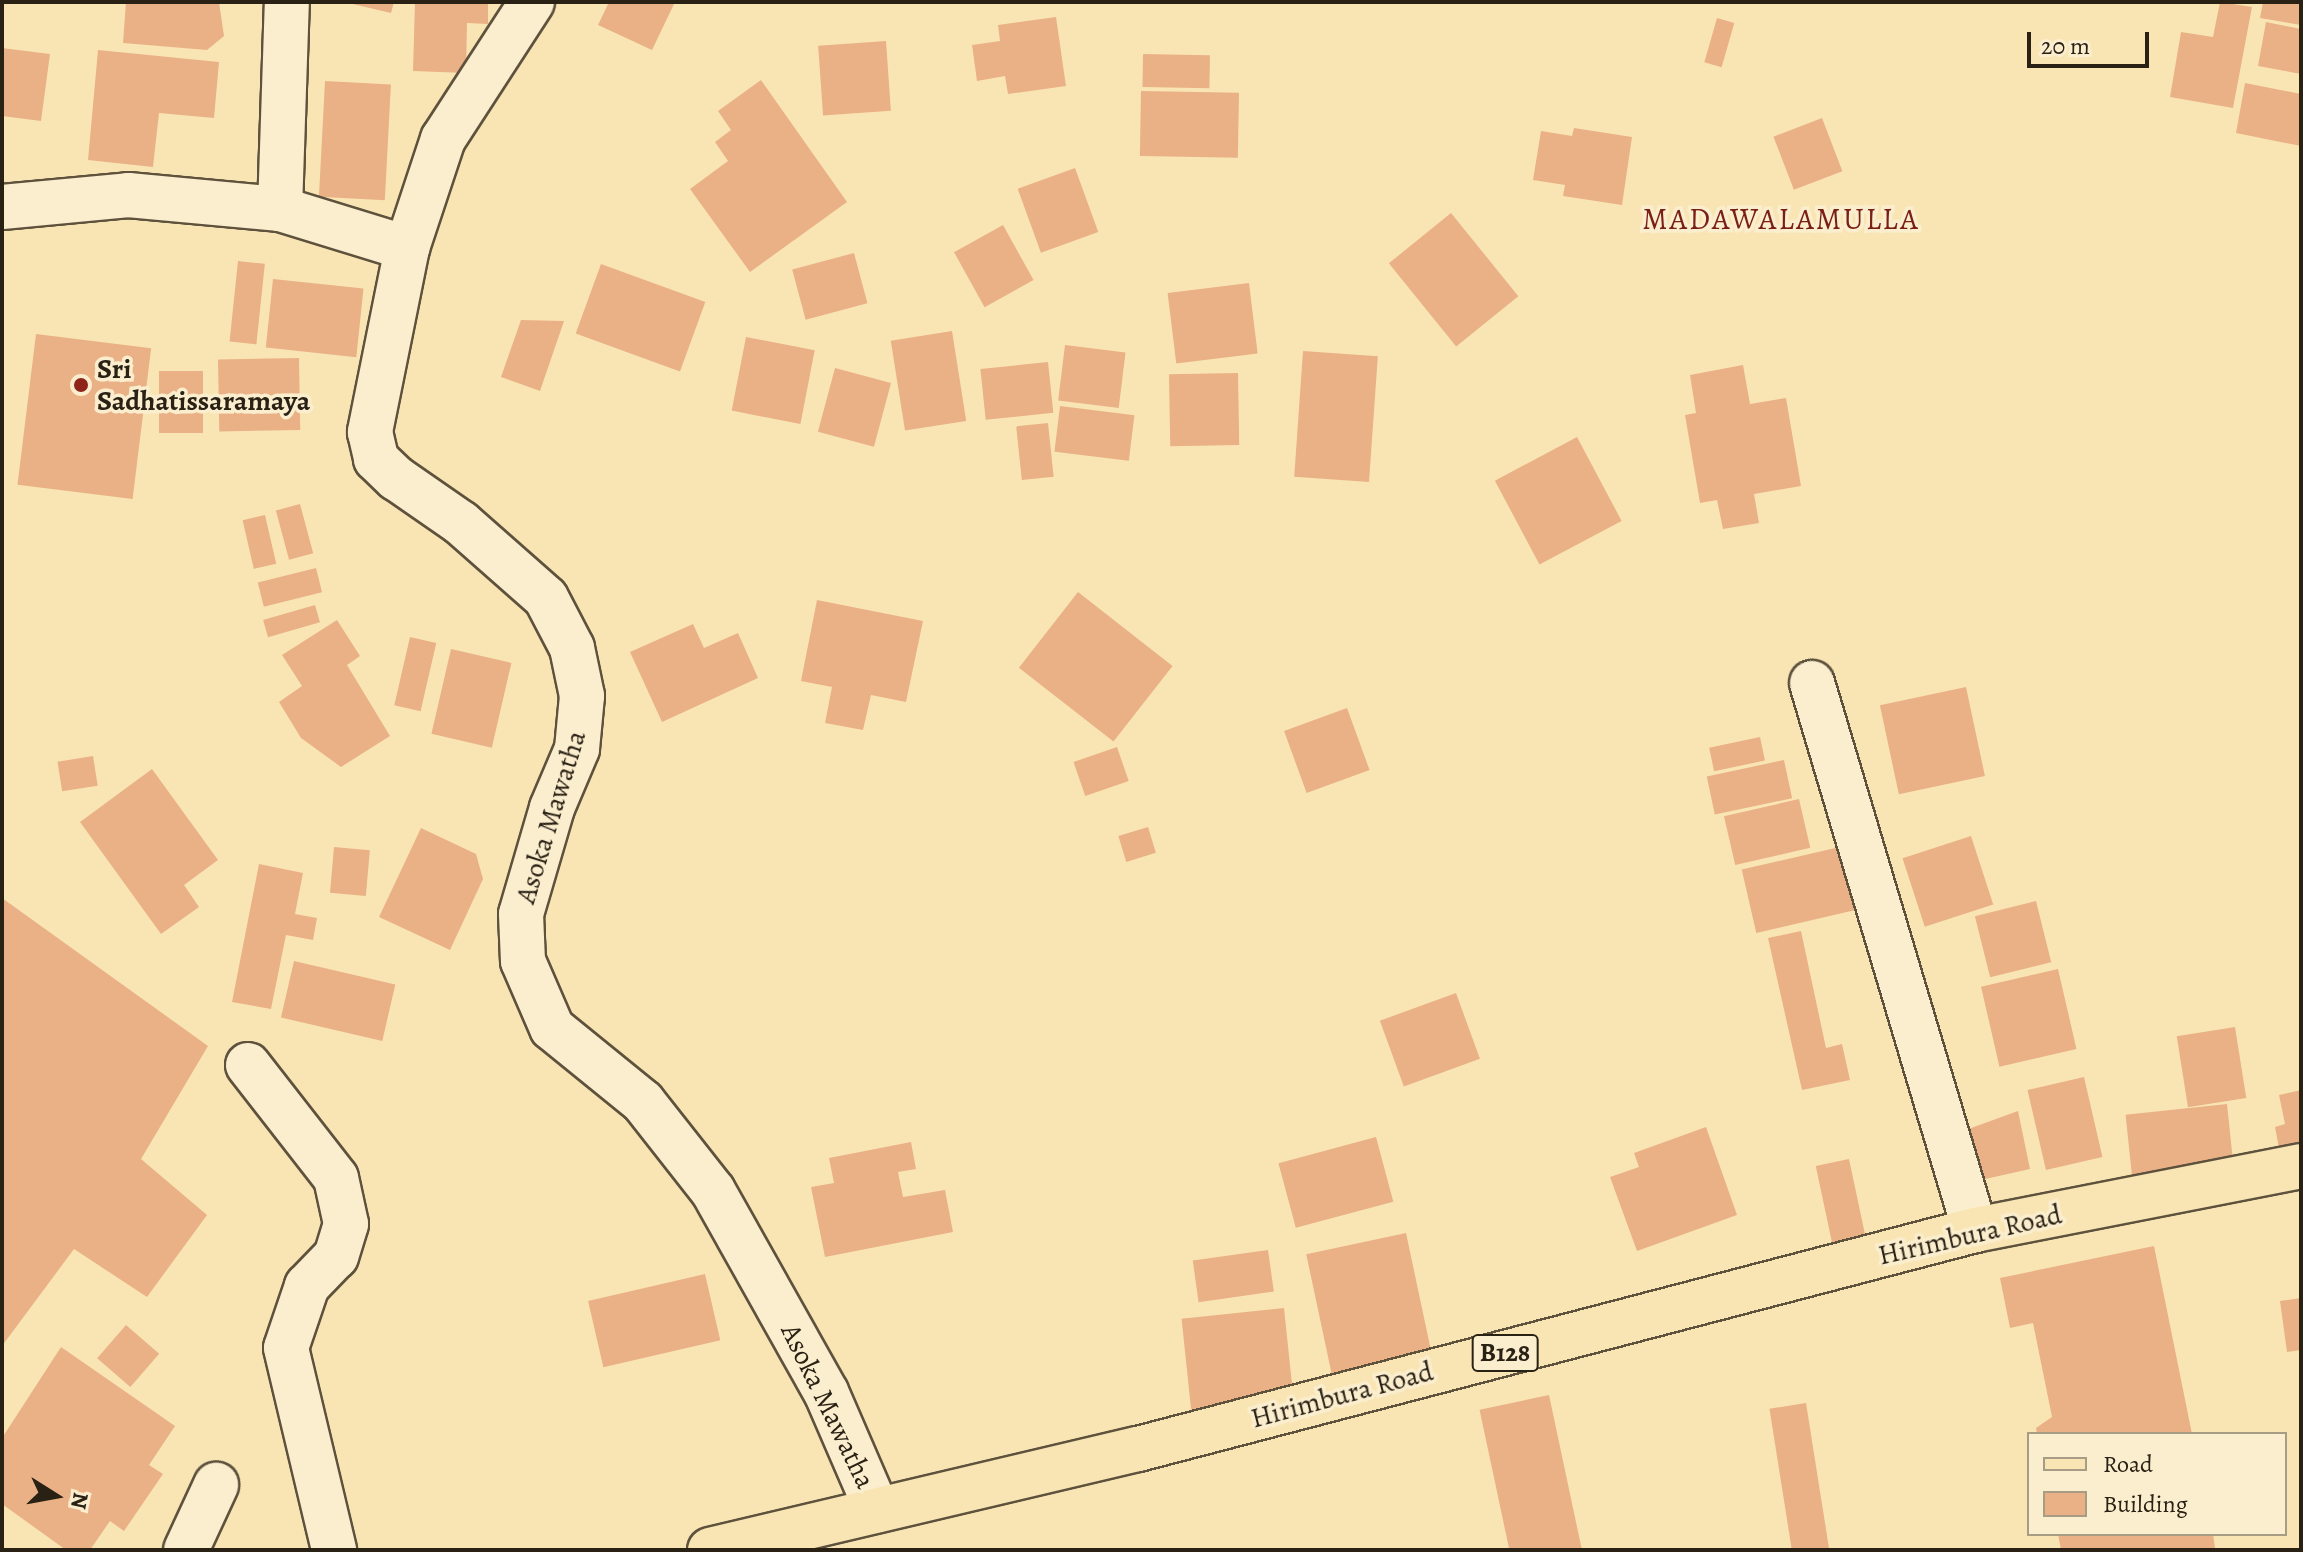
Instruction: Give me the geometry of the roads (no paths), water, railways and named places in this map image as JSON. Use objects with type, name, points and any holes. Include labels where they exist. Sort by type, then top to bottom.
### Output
[{"type":"main road","name":"Hirimbura Road","points":[[710,1550],[1138,1449],[1975,1230],[2301,1166]]},
{"type":"street","points":[[280,209],[287,2]]},
{"type":"street","name":"Asoka Mawatha","points":[[532,2],[443,139],[407,248],[370,432],[376,459],[546,598],[572,648],[582,696],[577,749],[552,808],[521,914],[523,961],[552,1028],[643,1102],[713,1191],[826,1392],[877,1510]]},
{"type":"street","points":[[2,207],[128,195],[280,209],[407,248]]},
{"type":"street","points":[[1812,683],[1975,1230]]},
{"type":"street","points":[[248,1065],[336,1178],[346,1224],[336,1256],[307,1286],[286,1348],[334,1550]]},
{"type":"street","points":[[186,1550],[216,1485]]},
{"type":"place","name":"Sri Sadhatissaramaya","points":[[81,385]]},
{"type":"district","name":"MADAWALAMULLA","points":[[1781,219]]}]
